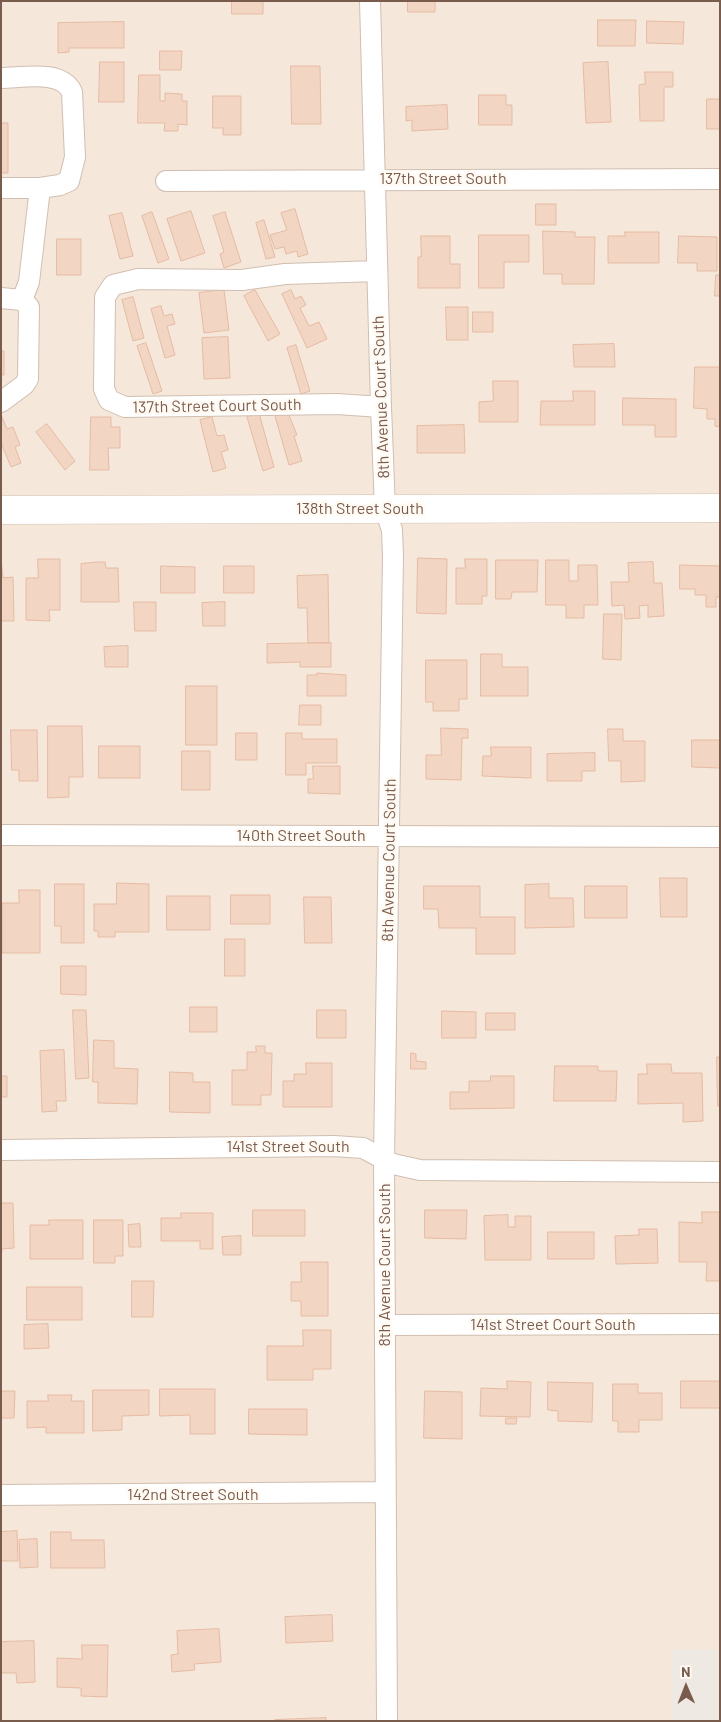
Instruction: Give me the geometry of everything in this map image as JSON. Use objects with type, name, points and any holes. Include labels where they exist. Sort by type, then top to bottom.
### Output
[{"type":"street","name":"8th Avenue Court South","points":[[370,1],[385,508],[392,530],[393,556],[384,1158],[386,1721]]},
{"type":"street","points":[[1,78],[59,79],[68,84],[72,92],[75,157],[69,181],[60,186],[1,188]]},
{"type":"street","name":"137th Street South","points":[[166,181],[374,179],[720,180]]},
{"type":"street","points":[[22,300],[29,282],[40,188]]},
{"type":"street","name":"137th Street Court South","points":[[377,271],[284,274],[242,280],[138,279],[120,282],[107,291],[105,297],[104,388],[109,400],[125,407],[337,404],[381,407]]},
{"type":"street","points":[[1,298],[22,300],[29,307],[29,372],[24,385],[1,402]]},
{"type":"street","name":"138th Street South","points":[[1,510],[720,508]]},
{"type":"street","name":"140th Street South","points":[[1,835],[720,837]]},
{"type":"street","name":"141st Street South","points":[[1,1150],[334,1146],[363,1148],[393,1164],[420,1170],[720,1172]]},
{"type":"street","name":"141st Street Court South","points":[[385,1325],[720,1324]]},
{"type":"street","name":"142nd Street South","points":[[1,1495],[385,1492]]},
{"type":"shaded area","points":[[1,1],[720,1],[720,1721],[1,1721]]},
{"type":"shaded area","points":[[672,1650],[720,1650],[720,1721],[672,1721]]},
{"type":"building","points":[[232,1],[263,1],[263,14],[232,14]]},
{"type":"building","points":[[408,1],[435,1],[435,12],[408,12]]},
{"type":"building","points":[[598,20],[636,20],[635,46],[598,46]]},
{"type":"building","points":[[647,21],[684,22],[683,44],[647,43]]},
{"type":"building","points":[[124,22],[124,48],[69,48],[69,52],[58,53],[58,23]]},
{"type":"building","points":[[160,51],[182,51],[181,70],[160,70]]},
{"type":"building","points":[[100,62],[124,62],[124,102],[99,102]]},
{"type":"building","points":[[608,62],[611,122],[586,123],[583,63]]},
{"type":"building","points":[[291,66],[320,66],[321,124],[292,124]]},
{"type":"building","points":[[645,72],[673,72],[673,87],[664,87],[664,121],[640,121],[639,85],[645,84]]},
{"type":"building","points":[[139,75],[160,75],[160,101],[165,101],[165,93],[182,94],[182,101],[187,101],[187,125],[178,124],[178,131],[164,131],[165,123],[138,123]]},
{"type":"building","points":[[479,95],[506,95],[506,105],[512,105],[512,125],[479,125]]},
{"type":"building","points":[[213,96],[241,96],[241,135],[223,135],[223,128],[213,128]]},
{"type":"building","points":[[707,99],[720,99],[720,129],[707,129]]},
{"type":"building","points":[[447,105],[448,129],[412,131],[412,120],[406,121],[406,107]]},
{"type":"building","points":[[1,123],[8,123],[8,173],[1,173]]},
{"type":"building","points":[[536,204],[556,204],[556,225],[536,225]]},
{"type":"building","points":[[295,209],[308,254],[298,257],[297,251],[286,254],[284,247],[275,249],[270,235],[287,230],[281,213]]},
{"type":"building","points":[[191,211],[205,253],[181,261],[167,219]]},
{"type":"building","points":[[152,212],[169,259],[158,263],[142,216]]},
{"type":"building","points":[[225,212],[241,262],[224,268],[220,254],[224,252],[213,216]]},
{"type":"building","points":[[122,213],[133,256],[120,259],[109,216]]},
{"type":"building","points":[[264,220],[275,257],[266,259],[256,223]]},
{"type":"building","points":[[543,231],[575,232],[575,237],[595,237],[594,284],[562,284],[562,274],[544,274]]},
{"type":"building","points":[[625,232],[659,232],[659,263],[608,263],[608,236],[625,236]]},
{"type":"building","points":[[479,235],[529,235],[529,262],[504,262],[504,288],[479,288]]},
{"type":"building","points":[[421,236],[450,236],[450,264],[460,264],[460,288],[418,288],[418,257],[421,257]]},
{"type":"building","points":[[679,236],[717,237],[717,271],[697,271],[697,263],[678,263]]},
{"type":"building","points":[[57,239],[81,239],[81,275],[57,275]]},
{"type":"building","points":[[716,275],[720,275],[720,296],[715,296]]},
{"type":"building","points":[[224,290],[229,330],[204,333],[199,293]]},
{"type":"building","points":[[255,290],[280,334],[268,341],[244,296]]},
{"type":"building","points":[[291,290],[295,299],[301,296],[306,305],[300,308],[309,326],[319,322],[327,339],[307,348],[282,294]]},
{"type":"building","points":[[133,297],[144,338],[133,341],[122,300]]},
{"type":"building","points":[[161,306],[164,316],[172,314],[175,324],[167,326],[175,355],[165,358],[151,309]]},
{"type":"building","points":[[446,307],[468,307],[468,340],[447,340]]},
{"type":"building","points":[[473,312],[493,312],[493,332],[473,332]]},
{"type":"building","points":[[228,337],[230,378],[204,379],[202,338]]},
{"type":"building","points":[[146,343],[162,391],[153,394],[137,346]]},
{"type":"building","points":[[614,344],[615,367],[574,367],[573,345]]},
{"type":"building","points":[[296,345],[310,391],[301,394],[287,348]]},
{"type":"building","points":[[1,351],[4,351],[4,375],[1,375]]},
{"type":"building","points":[[695,367],[720,367],[720,427],[715,426],[715,419],[707,419],[707,409],[694,408]]},
{"type":"building","points":[[493,381],[518,381],[518,422],[479,422],[479,402],[493,401]]},
{"type":"building","points":[[573,391],[595,391],[595,425],[540,425],[541,401],[573,401]]},
{"type":"building","points":[[623,398],[676,399],[676,437],[655,437],[655,425],[623,425]]},
{"type":"building","points":[[259,413],[274,467],[263,471],[247,417]]},
{"type":"building","points":[[288,413],[297,435],[294,436],[302,461],[289,465],[275,416]]},
{"type":"building","points":[[2,417],[7,429],[13,427],[20,445],[15,447],[21,463],[11,467],[1,443]]},
{"type":"building","points":[[91,417],[111,417],[111,427],[120,427],[120,448],[108,448],[109,470],[90,470]]},
{"type":"building","points":[[212,417],[217,436],[224,435],[228,450],[221,452],[226,468],[213,472],[200,420]]},
{"type":"building","points":[[47,424],[75,461],[65,470],[36,432]]},
{"type":"building","points":[[464,425],[465,453],[417,453],[417,426]]},
{"type":"building","points":[[418,558],[447,559],[446,614],[417,613]]},
{"type":"building","points":[[1,559],[3,578],[13,577],[14,621],[1,621]]},
{"type":"building","points":[[38,559],[60,559],[60,610],[49,610],[50,621],[26,620],[26,578],[38,578]]},
{"type":"building","points":[[465,559],[487,559],[487,596],[482,596],[482,604],[456,604],[456,568],[465,568]]},
{"type":"building","points":[[496,560],[538,560],[537,592],[512,592],[511,599],[496,599]]},
{"type":"building","points":[[546,560],[569,560],[569,581],[578,581],[578,565],[597,565],[598,605],[584,605],[584,618],[566,618],[566,605],[546,605]]},
{"type":"building","points":[[105,562],[106,568],[118,568],[119,602],[81,602],[81,564]]},
{"type":"building","points":[[653,562],[654,583],[662,583],[664,616],[648,617],[648,605],[639,606],[640,618],[625,619],[624,605],[612,606],[611,582],[629,582],[628,563]]},
{"type":"building","points":[[680,565],[720,566],[720,597],[716,597],[716,607],[706,607],[706,595],[695,595],[695,589],[680,589]]},
{"type":"building","points":[[161,566],[195,567],[195,593],[161,593]]},
{"type":"building","points":[[224,566],[254,566],[254,593],[224,593]]},
{"type":"building","points":[[328,575],[329,643],[308,643],[307,608],[298,608],[297,576]]},
{"type":"building","points":[[134,602],[156,602],[156,631],[135,631]]},
{"type":"building","points":[[225,602],[225,626],[203,626],[202,603]]},
{"type":"building","points":[[604,614],[622,614],[621,660],[603,659]]},
{"type":"building","points":[[331,643],[331,667],[300,667],[300,662],[267,663],[267,644]]},
{"type":"building","points":[[128,646],[128,667],[105,667],[104,647]]},
{"type":"building","points":[[481,654],[502,654],[502,667],[528,667],[528,696],[481,696]]},
{"type":"building","points":[[426,660],[467,660],[467,699],[459,699],[459,711],[433,711],[433,702],[426,702]]},
{"type":"building","points":[[317,673],[346,675],[346,696],[307,696],[307,675],[317,675]]},
{"type":"building","points":[[186,686],[217,686],[217,745],[186,745]]},
{"type":"building","points":[[300,705],[321,705],[321,725],[299,725]]},
{"type":"building","points":[[48,726],[82,726],[83,777],[69,777],[69,797],[48,798]]},
{"type":"building","points":[[441,728],[468,729],[468,738],[462,738],[461,780],[426,779],[426,755],[441,755]]},
{"type":"building","points":[[608,729],[623,729],[623,741],[645,741],[645,781],[621,782],[621,761],[609,761]]},
{"type":"building","points":[[11,730],[37,730],[38,781],[19,781],[19,770],[12,770]]},
{"type":"building","points":[[236,733],[257,733],[257,760],[236,760]]},
{"type":"building","points":[[286,733],[302,733],[302,739],[337,739],[337,763],[306,763],[306,775],[286,775]]},
{"type":"building","points":[[692,740],[720,740],[720,768],[692,767]]},
{"type":"building","points":[[99,746],[140,746],[140,778],[99,778]]},
{"type":"building","points":[[491,747],[531,747],[531,778],[482,776],[483,756],[491,756]]},
{"type":"building","points":[[182,751],[210,751],[210,790],[182,790]]},
{"type":"building","points":[[595,753],[595,771],[582,771],[582,781],[547,781],[547,754]]},
{"type":"building","points":[[313,766],[340,766],[340,794],[308,793],[308,779],[313,779]]},
{"type":"building","points":[[660,878],[687,878],[687,917],[661,917]]},
{"type":"building","points":[[117,883],[149,884],[149,932],[115,932],[115,937],[98,937],[98,931],[94,931],[94,904],[116,904]]},
{"type":"building","points":[[55,884],[84,884],[84,943],[61,943],[61,926],[55,926]]},
{"type":"building","points":[[549,884],[549,898],[573,898],[574,927],[525,928],[525,885]]},
{"type":"building","points":[[424,886],[480,886],[480,917],[515,917],[515,954],[476,954],[476,928],[439,928],[438,909],[424,909]]},
{"type":"building","points":[[585,886],[627,886],[627,918],[585,918]]},
{"type":"building","points":[[19,890],[40,890],[40,953],[2,953],[2,903],[19,903]]},
{"type":"building","points":[[231,895],[270,895],[270,924],[231,924]]},
{"type":"building","points":[[167,896],[210,896],[210,930],[167,930]]},
{"type":"building","points":[[304,897],[331,897],[332,943],[305,943]]},
{"type":"building","points":[[225,939],[245,939],[245,976],[225,976]]},
{"type":"building","points":[[61,966],[86,966],[86,995],[61,994]]},
{"type":"building","points":[[190,1007],[217,1007],[217,1032],[190,1032]]},
{"type":"building","points":[[73,1010],[86,1010],[89,1078],[76,1079]]},
{"type":"building","points":[[317,1010],[346,1010],[346,1038],[317,1038]]},
{"type":"building","points":[[442,1011],[476,1012],[476,1038],[442,1038]]},
{"type":"building","points":[[486,1013],[515,1013],[515,1030],[486,1030]]},
{"type":"building","points":[[94,1040],[114,1041],[114,1068],[138,1069],[137,1104],[98,1103],[98,1082],[93,1082]]},
{"type":"building","points":[[256,1046],[265,1046],[265,1053],[272,1053],[271,1095],[261,1095],[261,1105],[232,1105],[232,1070],[247,1070],[247,1052],[256,1052]]},
{"type":"building","points":[[64,1050],[66,1101],[56,1101],[57,1111],[42,1112],[40,1051]]},
{"type":"building","points":[[411,1053],[416,1054],[416,1061],[426,1062],[426,1069],[411,1069]]},
{"type":"building","points":[[717,1057],[720,1057],[720,1106],[718,1106]]},
{"type":"building","points":[[306,1063],[332,1063],[332,1107],[283,1107],[283,1081],[294,1081],[294,1074],[306,1074]]},
{"type":"building","points":[[647,1064],[671,1064],[672,1073],[702,1073],[703,1121],[683,1122],[683,1103],[638,1104],[638,1074],[647,1074]]},
{"type":"building","points":[[555,1066],[598,1066],[598,1071],[617,1071],[616,1101],[554,1101]]},
{"type":"building","points":[[170,1072],[193,1073],[193,1082],[210,1082],[210,1113],[170,1112]]},
{"type":"building","points":[[1,1076],[7,1076],[7,1097],[1,1097]]},
{"type":"building","points":[[491,1076],[514,1076],[514,1108],[450,1109],[450,1092],[469,1092],[469,1081],[490,1081]]},
{"type":"building","points":[[1,1203],[13,1203],[14,1248],[2,1249],[1,1261]]},
{"type":"building","points":[[253,1210],[305,1210],[305,1236],[253,1236]]},
{"type":"building","points":[[425,1210],[467,1210],[466,1239],[425,1238]]},
{"type":"building","points":[[702,1212],[720,1212],[720,1281],[706,1281],[707,1262],[679,1262],[679,1222],[702,1223]]},
{"type":"building","points":[[181,1213],[213,1213],[213,1249],[200,1249],[200,1241],[161,1241],[161,1218],[181,1218]]},
{"type":"building","points":[[508,1215],[508,1227],[515,1227],[515,1216],[531,1216],[531,1260],[485,1260],[484,1216]]},
{"type":"building","points":[[49,1220],[83,1220],[83,1259],[30,1259],[30,1225],[49,1225]]},
{"type":"building","points":[[94,1220],[123,1220],[123,1256],[115,1256],[115,1263],[94,1263]]},
{"type":"building","points":[[140,1224],[141,1247],[129,1247],[128,1225]]},
{"type":"building","points":[[639,1229],[657,1229],[658,1263],[616,1264],[615,1236],[639,1235]]},
{"type":"building","points":[[548,1232],[594,1232],[594,1259],[548,1259]]},
{"type":"building","points":[[241,1236],[241,1255],[223,1255],[222,1237]]},
{"type":"building","points":[[301,1262],[328,1262],[328,1316],[301,1316],[301,1301],[291,1301],[291,1282],[301,1282]]},
{"type":"building","points":[[132,1281],[154,1281],[153,1317],[132,1317]]},
{"type":"building","points":[[27,1287],[82,1287],[82,1320],[27,1320]]},
{"type":"building","points":[[48,1324],[49,1348],[24,1349],[24,1325]]},
{"type":"building","points":[[303,1330],[331,1330],[331,1369],[313,1369],[313,1380],[267,1380],[267,1346],[303,1346]]},
{"type":"building","points":[[507,1381],[531,1382],[530,1417],[480,1416],[481,1388],[507,1389]]},
{"type":"building","points":[[681,1381],[720,1381],[720,1408],[681,1408]]},
{"type":"building","points":[[548,1382],[593,1383],[592,1422],[558,1421],[558,1411],[548,1410]]},
{"type":"building","points":[[613,1384],[638,1384],[638,1393],[662,1393],[662,1420],[639,1420],[639,1432],[618,1432],[618,1421],[613,1421]]},
{"type":"building","points":[[160,1389],[215,1389],[215,1434],[190,1434],[190,1415],[160,1416]]},
{"type":"building","points":[[93,1390],[149,1390],[149,1415],[122,1416],[122,1430],[93,1431]]},
{"type":"building","points":[[1,1391],[15,1391],[14,1418],[1,1418]]},
{"type":"building","points":[[425,1391],[462,1392],[462,1439],[424,1438]]},
{"type":"building","points":[[48,1395],[72,1395],[71,1401],[84,1401],[84,1433],[46,1433],[46,1427],[27,1428],[27,1401],[48,1401]]},
{"type":"building","points":[[249,1409],[307,1409],[307,1435],[249,1434]]},
{"type":"building","points":[[506,1418],[517,1418],[516,1424],[506,1424]]},
{"type":"building","points":[[17,1531],[18,1561],[1,1561],[1,1532]]},
{"type":"building","points":[[51,1532],[71,1532],[71,1540],[104,1540],[105,1568],[51,1568]]},
{"type":"building","points":[[37,1539],[38,1567],[20,1568],[19,1540]]},
{"type":"building","points":[[332,1615],[333,1641],[286,1643],[285,1617]]},
{"type":"building","points":[[219,1629],[221,1662],[194,1664],[195,1670],[172,1672],[171,1655],[178,1654],[177,1631]]},
{"type":"building","points":[[34,1641],[35,1682],[17,1683],[16,1673],[1,1673],[1,1642]]},
{"type":"building","points":[[82,1645],[108,1645],[107,1697],[81,1696],[81,1688],[57,1687],[57,1658],[82,1659]]},
{"type":"building","points":[[326,1718],[326,1721],[275,1721],[275,1720]]}]
